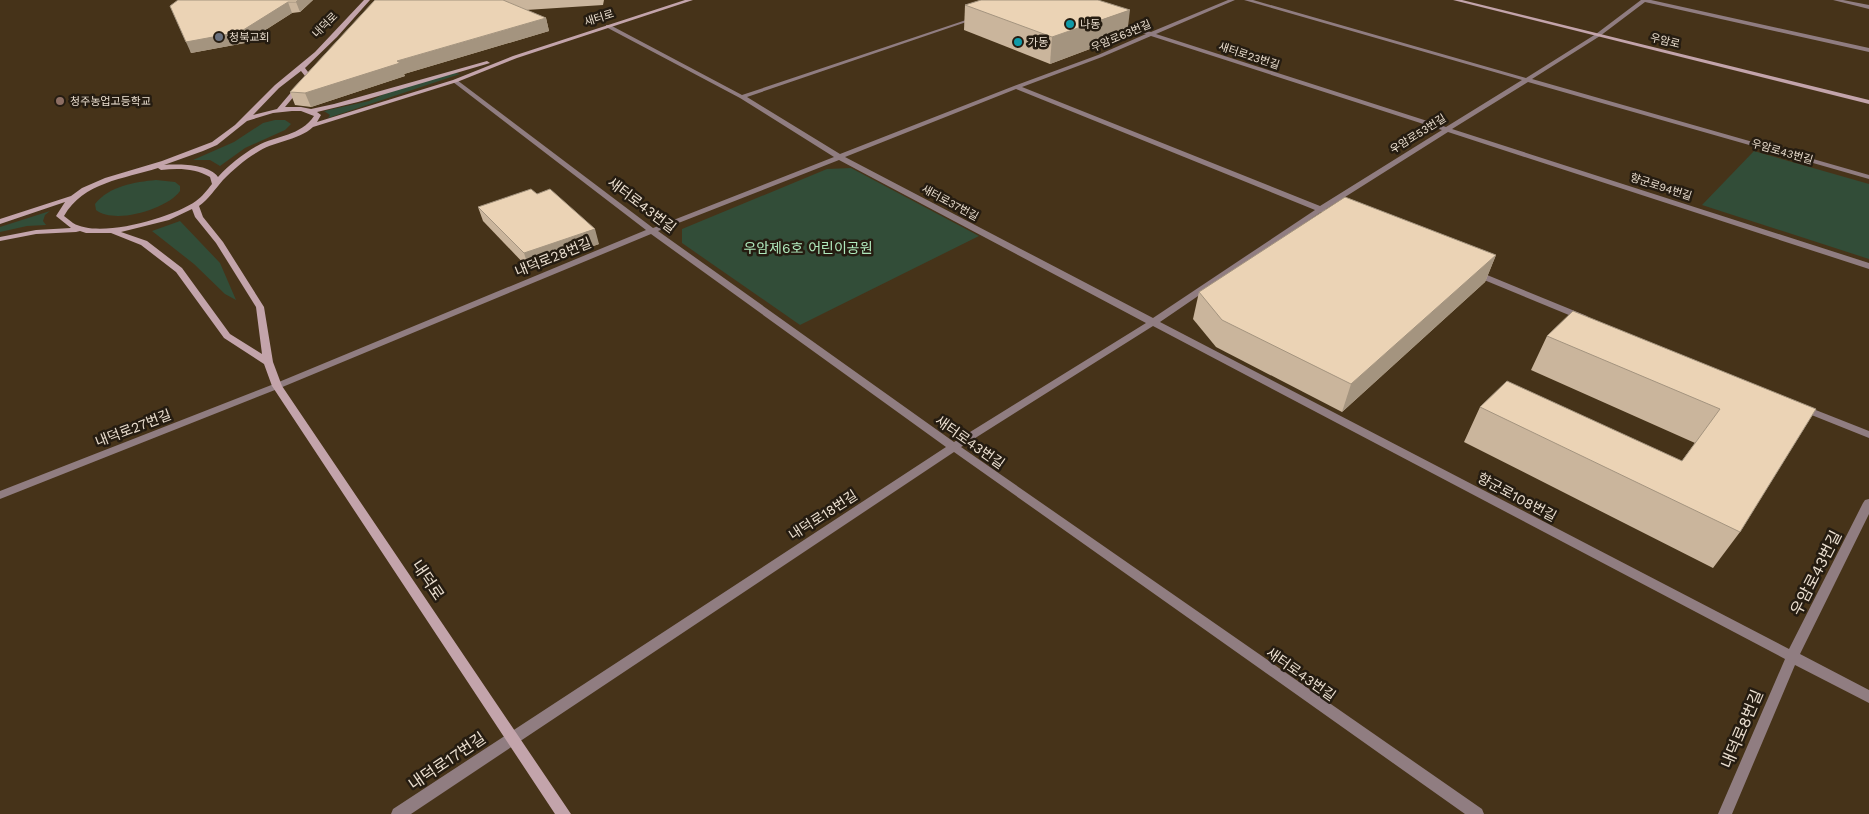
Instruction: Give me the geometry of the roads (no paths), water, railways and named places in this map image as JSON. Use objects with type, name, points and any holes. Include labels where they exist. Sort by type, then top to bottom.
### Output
[{"type":"street","name":"내덕로","points":[[143,170],[203,149],[223,138],[288,77],[301,68],[367,0]]},
{"type":"street","name":"새터로","points":[[515,57],[690,0]]},
{"type":"street","name":"우암로63번길","points":[[841,158],[1016,87],[1100,56],[1232,0]]},
{"type":"street","points":[[1247,0],[1528,79]]},
{"type":"street","name":"우암로","points":[[1456,0],[1869,102]]},
{"type":"street","points":[[1644,0],[1869,50]]},
{"type":"street","name":"우암로53번길","points":[[1152,323],[1321,209],[1598,35],[1644,0]]},
{"type":"street","points":[[1836,0],[1869,7]]},
{"type":"street","points":[[742,97],[985,14]]},
{"type":"street","name":"새터로23번길","points":[[1112,22],[1446,130]]},
{"type":"street","name":"새터로37번길","points":[[608,26],[742,97],[841,158],[1152,323]]},
{"type":"street","points":[[0,239],[36,232],[110,230],[149,224],[174,216],[195,206],[209,195],[215,184],[261,147],[304,132],[314,125],[455,81],[515,57]]},
{"type":"street","points":[[246,118],[279,110],[298,109],[312,111],[368,98],[426,78],[515,57]]},
{"type":"street","points":[[279,110],[308,76],[301,68]]},
{"type":"street","name":"우암로43번길","points":[[1528,79],[1869,177]]},
{"type":"street","name":"새터로43번길","points":[[455,81],[652,231],[954,447],[1476,814]]},
{"type":"street","points":[[1016,87],[1330,213]]},
{"type":"street","points":[[312,111],[318,115],[314,125]]},
{"type":"street","name":"향군로94번길","points":[[1446,130],[1869,266]]},
{"type":"street","name":"내덕로28번길","points":[[277,386],[652,231],[841,158]]},
{"type":"street","points":[[79,230],[65,224],[60,216],[64,207],[76,196],[94,185],[143,170],[167,167],[189,167],[205,170],[214,176],[215,184]]},
{"type":"street","points":[[0,222],[76,196]]},
{"type":"street","name":"내덕로","points":[[195,206],[198,217],[219,242],[260,307],[268,362],[277,386],[564,814]]},
{"type":"street","points":[[110,230],[144,243],[179,270],[227,336],[268,362]]},
{"type":"street","points":[[1465,268],[1590,320]]},
{"type":"street","name":"내덕로18번길","points":[[514,737],[954,447],[1152,323]]},
{"type":"street","name":"향군로108번길","points":[[1152,323],[1869,697]]},
{"type":"street","name":"내덕로27번길","points":[[0,494],[277,386]]},
{"type":"street","points":[[1797,406],[1869,435]]},
{"type":"street","name":"우암로43번길","points":[[1792,657],[1869,503]]},
{"type":"street","name":"내덕로8번길","points":[[1725,814],[1792,657]]},
{"type":"street","name":"내덕로17번길","points":[[398,814],[514,737]]},
{"type":"place","name":"나동","points":[[1070,24]]},
{"type":"place","name":"청북교회","points":[[219,37]]},
{"type":"place","name":"가동","points":[[1018,42]]},
{"type":"place","name":"청주농업고등학교","points":[[60,101]]},
{"type":"park label","name":"우암제6호 어린이공원","points":[[808,248]]}]
